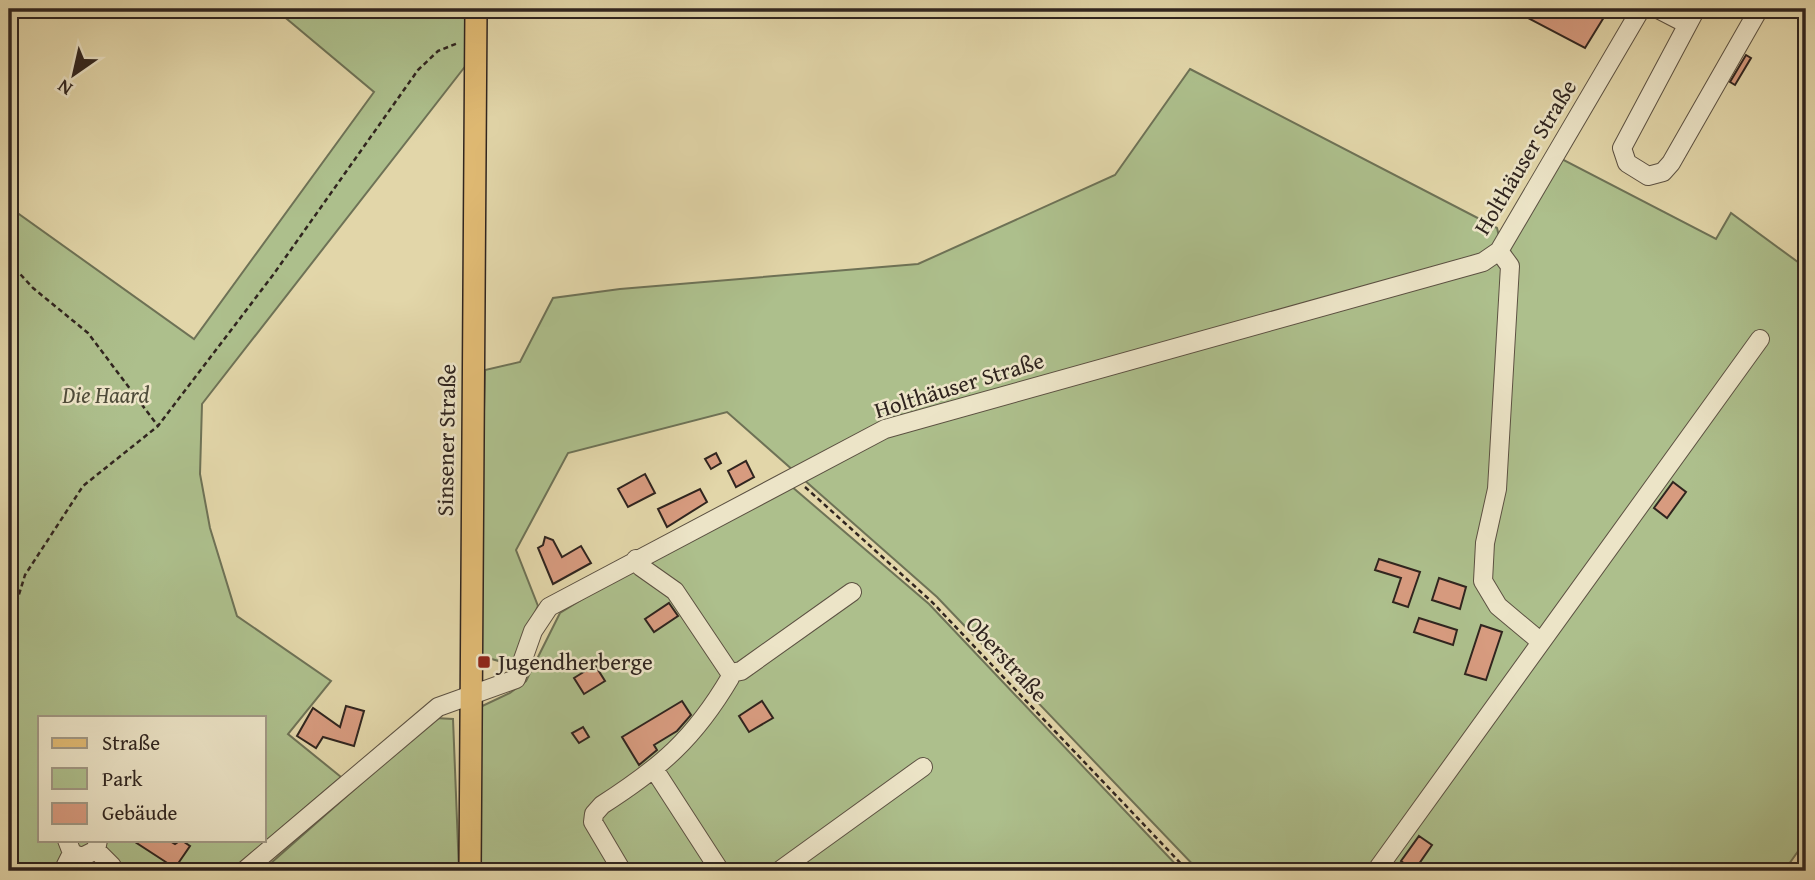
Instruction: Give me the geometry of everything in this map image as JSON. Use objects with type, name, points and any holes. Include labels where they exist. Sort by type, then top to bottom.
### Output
[{"type":"main road","name":"Sinsener Straße","points":[[470,871],[476,9]]},
{"type":"street","name":"Holthäuser Straße","points":[[244,871],[438,707],[516,679],[533,631],[549,607],[886,429],[1483,262],[1499,251],[1641,9]]},
{"type":"street","points":[[1658,9],[1692,17],[1622,148],[1627,163],[1648,176],[1663,172],[1671,163],[1759,9]]},
{"type":"street","points":[[1499,251],[1510,266],[1496,489],[1485,543],[1483,581],[1498,607],[1541,642]]},
{"type":"street","points":[[1376,871],[1759,339]]},
{"type":"street","points":[[622,871],[593,822],[594,814],[602,804],[670,758],[702,723],[730,678],[730,673],[675,591],[641,567],[636,559]]},
{"type":"street","points":[[730,673],[741,671],[852,592]]},
{"type":"street","points":[[779,871],[923,767]]},
{"type":"street","points":[[654,769],[720,871]]},
{"type":"street","points":[[63,871],[70,846],[87,856],[97,845],[112,866],[112,871]]},
{"type":"path","points":[[9,627],[25,575],[83,486],[158,426],[273,275],[418,70],[438,51],[462,42],[475,41]]},
{"type":"path","points":[[9,262],[33,288],[88,333],[158,426]]},
{"type":"path","name":"Oberstraße","points":[[794,478],[931,601],[1188,871]]},
{"type":"green space","name":"Die Haard","points":[[275,9],[467,9],[467,64],[202,404],[200,474],[210,528],[237,616],[331,681],[288,734],[341,777],[266,841],[266,716],[38,716],[38,842],[265,842],[231,871],[9,871],[9,207],[194,339],[374,92]]},
{"type":"green space","points":[[1190,69],[1497,228],[1506,266],[1517,268],[1506,240],[1558,157],[1716,239],[1731,213],[1806,268],[1806,840],[1784,871],[1199,871],[937,597],[727,412],[568,453],[516,550],[538,606],[512,665],[478,655],[485,370],[520,362],[553,298],[620,289],[918,264],[1115,175]]},
{"type":"green space","points":[[791,486],[929,604],[1182,871],[477,871],[476,709],[510,693],[526,681],[560,613],[636,566]]},
{"type":"green space","points":[[435,718],[453,719],[459,871],[262,871]]},
{"type":"building","points":[[1511,9],[1609,9],[1585,48]]},
{"type":"building","points":[[1746,55],[1751,58],[1735,85],[1730,82]]},
{"type":"building","points":[[716,453],[721,463],[711,469],[705,459]]},
{"type":"building","points":[[746,461],[754,477],[736,487],[728,471]]},
{"type":"building","points":[[645,474],[655,493],[628,507],[618,489]]},
{"type":"building","points":[[1673,482],[1686,492],[1667,518],[1654,508]]},
{"type":"building","points":[[700,489],[707,502],[667,527],[658,509]]},
{"type":"building","points":[[545,537],[553,540],[562,557],[581,546],[591,563],[553,584],[538,548],[543,545]]},
{"type":"building","points":[[1379,559],[1420,572],[1408,607],[1393,602],[1401,578],[1375,570]]},
{"type":"building","points":[[1439,578],[1466,587],[1460,609],[1432,600]]},
{"type":"building","points":[[669,603],[678,616],[654,632],[645,619]]},
{"type":"building","points":[[1419,618],[1457,630],[1453,645],[1414,632]]},
{"type":"building","points":[[1481,625],[1502,632],[1486,680],[1465,674]]},
{"type":"building","points":[[595,665],[605,681],[584,694],[574,678]]},
{"type":"building","points":[[682,701],[691,715],[677,731],[654,745],[657,750],[639,765],[622,737]]},
{"type":"building","points":[[762,701],[773,718],[749,732],[739,716]]},
{"type":"building","points":[[346,706],[364,711],[354,746],[323,737],[316,748],[297,736],[313,708],[340,727]]},
{"type":"building","points":[[583,727],[589,737],[579,743],[572,733]]},
{"type":"building","points":[[1419,836],[1432,845],[1414,871],[1401,861]]},
{"type":"building","points":[[135,842],[184,842],[190,846],[175,868]]},
{"type":"place","name":"Jugendherberge","points":[[484,662]]}]
